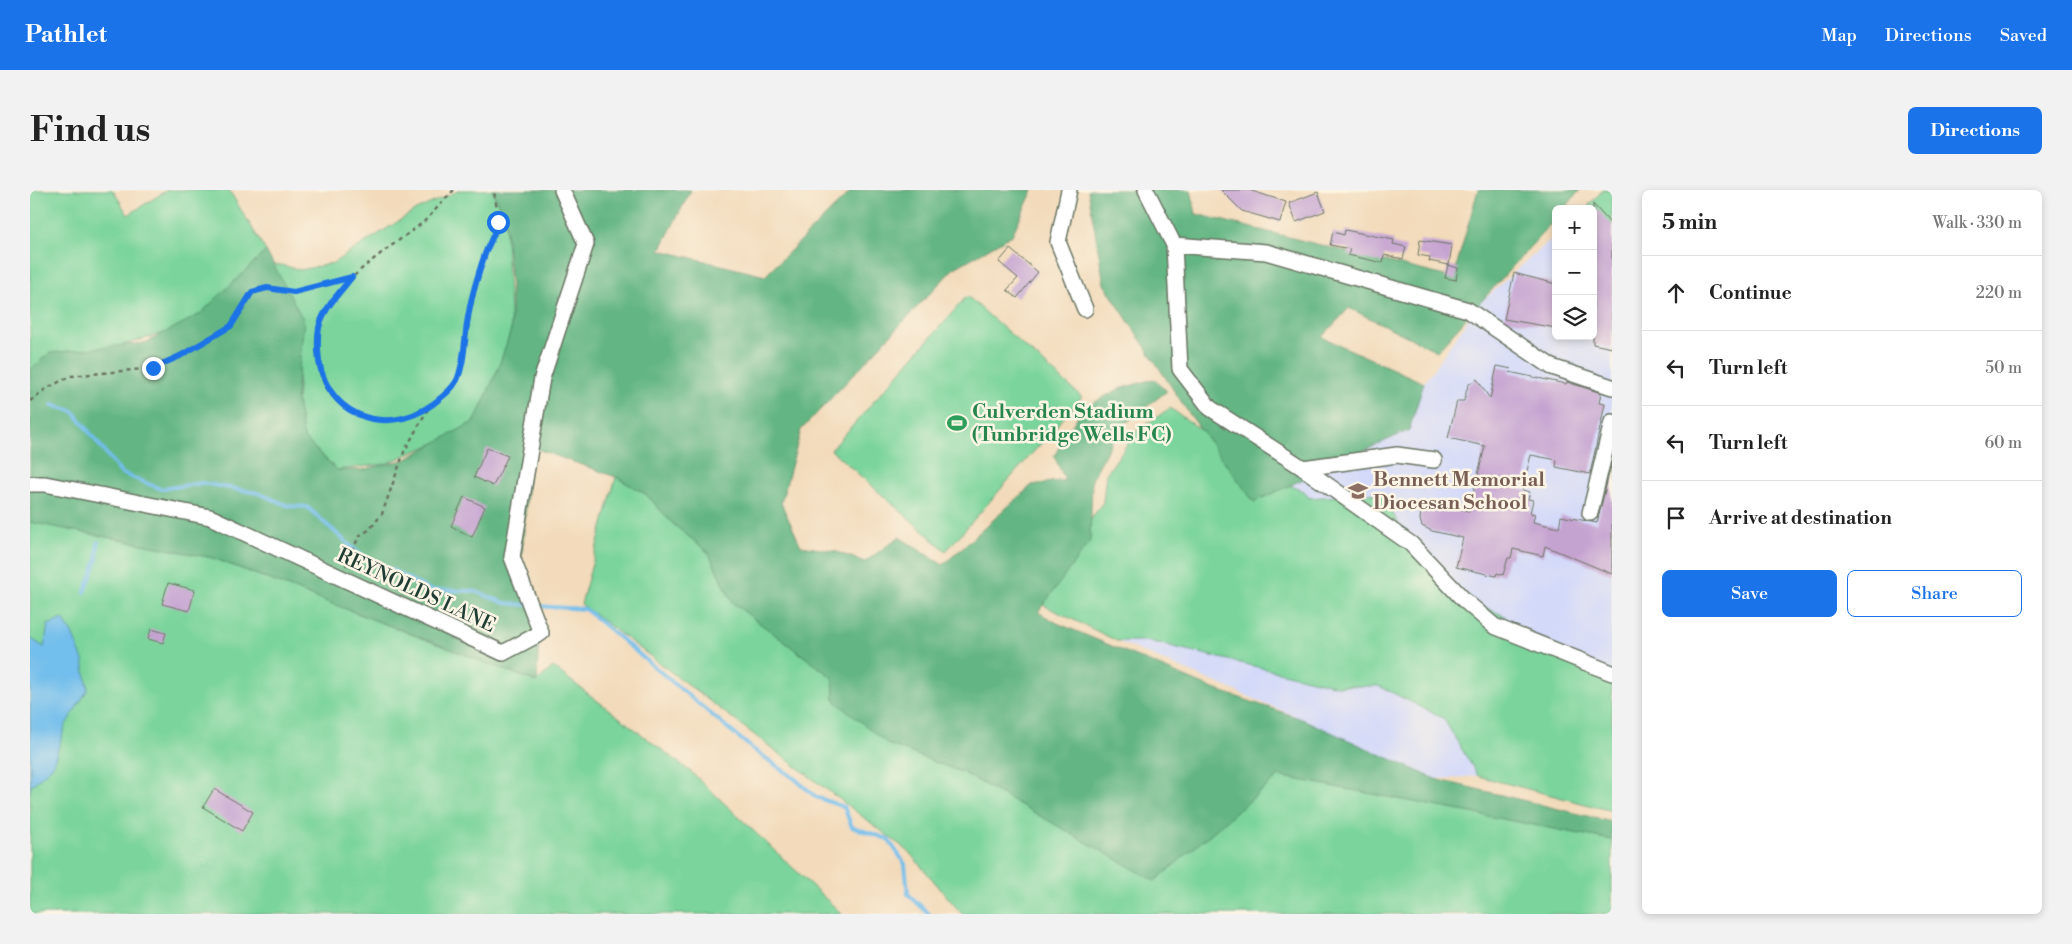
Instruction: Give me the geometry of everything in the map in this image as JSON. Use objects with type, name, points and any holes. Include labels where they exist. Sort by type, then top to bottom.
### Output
[{"type":"street","name":"REYNOLDS LANE","points":[[30,484],[45,484],[210,517],[503,653],[541,633],[512,557],[542,378],[586,244],[562,190]]},
{"type":"street","points":[[1069,190],[1058,242],[1085,309]]},
{"type":"street","points":[[1146,190],[1174,245],[1180,369],[1210,408],[1303,468],[1411,544],[1464,600],[1494,626],[1612,673]]},
{"type":"street","points":[[1174,245],[1266,252],[1468,310],[1552,367],[1612,388]]},
{"type":"street","points":[[1590,513],[1612,422]]},
{"type":"street","points":[[1303,468],[1397,456],[1434,460]]},
{"type":"path","points":[[454,190],[417,227],[397,240],[352,277],[320,323],[318,337],[319,368],[326,386],[337,400],[357,415],[372,420],[395,419],[414,414],[430,406],[445,395],[457,380],[467,334],[468,313],[486,252],[494,238],[498,222],[494,190]]},
{"type":"path","points":[[30,401],[47,388],[71,376],[153,368],[180,356],[231,326],[252,292],[267,288],[294,292],[352,277]]},
{"type":"path","points":[[350,554],[355,542],[382,514],[404,452],[430,406]]},
{"type":"shaded area","name":"Bennett Memorial Diocesan School","points":[[1603,190],[1612,190],[1612,811],[1478,776],[1435,779],[1302,719],[1117,641],[1035,601],[1103,502],[1106,474],[1137,431],[1170,408],[1261,472],[1300,481],[1409,430],[1424,383],[1479,304],[1552,239],[1552,340],[1597,340],[1597,205],[1589,205]]},
{"type":"green space","points":[[30,190],[113,190],[128,215],[167,190],[229,190],[266,251],[188,326],[75,359],[30,394]]},
{"type":"green space","points":[[460,190],[492,190],[505,220],[511,330],[498,369],[475,421],[437,442],[385,464],[337,470],[304,438],[297,405],[299,367],[274,265],[301,270],[333,263],[416,210]]},
{"type":"green space","points":[[492,190],[691,190],[660,250],[765,276],[852,190],[1033,190],[1012,235],[953,269],[801,430],[781,503],[801,546],[834,551],[865,562],[899,537],[943,565],[1032,485],[1065,480],[1054,456],[1082,409],[1119,389],[1154,379],[1167,391],[1118,429],[1092,479],[1090,541],[1038,612],[1057,623],[1211,688],[1302,719],[1435,779],[1612,822],[1612,840],[1279,776],[1155,881],[964,773],[888,744],[834,700],[833,678],[733,603],[708,552],[672,523],[647,495],[616,477],[531,447],[520,577],[539,627],[537,682],[213,558],[30,522],[30,370],[49,353],[145,343],[200,314],[266,251],[304,321],[296,396],[304,438],[337,470],[362,470],[404,460],[475,421],[498,369],[511,330],[511,285],[505,220]]},
{"type":"green space","points":[[1088,190],[1191,190],[1196,214],[1453,278],[1478,190],[1580,190],[1567,205],[1552,205],[1552,222],[1437,351],[1349,308],[1322,337],[1424,383],[1409,430],[1254,502],[1188,412],[1104,284]]},
{"type":"green space","points":[[1603,190],[1612,190],[1612,227],[1597,214],[1597,205],[1589,205]]},
{"type":"green space","name":"Culverden Stadium (Tunbridge Wells FC)","points":[[967,296],[1082,397],[946,551],[831,450]]},
{"type":"green space","points":[[1170,408],[1261,472],[1305,492],[1309,498],[1381,493],[1416,554],[1477,604],[1505,616],[1503,631],[1612,672],[1612,811],[1478,776],[1443,718],[1379,686],[1337,686],[1149,641],[1117,641],[1035,601],[1103,502],[1106,474],[1137,431]]},
{"type":"green space","points":[[616,477],[647,495],[672,523],[708,552],[733,603],[833,678],[888,744],[964,773],[1155,880],[1279,776],[1612,840],[1612,914],[962,914],[908,851],[581,604]]},
{"type":"green space","points":[[30,522],[213,558],[536,682],[553,667],[691,772],[842,914],[30,914]]},
{"type":"water","points":[[63,619],[72,633],[83,660],[88,689],[65,726],[53,766],[31,786],[30,793],[30,638],[44,647],[48,625]]},
{"type":"building","points":[[1221,190],[1249,190],[1286,202],[1280,222],[1242,211]]},
{"type":"building","points":[[1318,192],[1325,211],[1296,222],[1289,203]]},
{"type":"building","points":[[1597,208],[1612,225],[1612,348],[1593,344],[1593,340],[1597,340]]},
{"type":"building","points":[[1345,230],[1394,240],[1393,244],[1406,247],[1403,259],[1384,255],[1383,263],[1348,255],[1350,249],[1330,245],[1333,232],[1344,235]]},
{"type":"building","points":[[1420,240],[1452,245],[1449,265],[1429,261],[1430,257],[1418,255]]},
{"type":"building","points":[[1010,249],[1038,272],[1017,298],[1007,290],[1018,278],[999,262]]},
{"type":"building","points":[[1448,265],[1458,268],[1456,280],[1445,278]]},
{"type":"building","points":[[1514,273],[1552,283],[1552,327],[1504,319]]},
{"type":"building","points":[[1497,366],[1512,369],[1509,372],[1566,384],[1567,382],[1601,393],[1599,403],[1605,404],[1590,474],[1556,467],[1557,460],[1531,455],[1522,490],[1530,492],[1528,499],[1533,500],[1530,513],[1535,514],[1533,522],[1559,528],[1561,516],[1597,523],[1612,462],[1612,574],[1545,546],[1543,556],[1513,549],[1503,575],[1497,573],[1496,576],[1456,567],[1463,538],[1432,531],[1422,526],[1420,520],[1421,511],[1425,505],[1442,505],[1469,511],[1485,446],[1448,438],[1457,401],[1464,401],[1468,385],[1477,379],[1490,399]]},
{"type":"building","points":[[487,448],[508,456],[493,486],[474,477]]},
{"type":"building","points":[[464,497],[485,507],[472,537],[451,526]]},
{"type":"building","points":[[168,583],[195,590],[189,611],[162,604]]},
{"type":"building","points":[[151,629],[166,633],[163,643],[148,639]]},
{"type":"building","points":[[214,789],[253,812],[242,831],[203,807]]},
{"type":"waterway","points":[[52,405],[73,411],[121,473],[161,489],[202,483],[258,493],[289,506],[307,507],[364,558],[394,571],[429,590],[474,591],[505,603],[526,605]]},
{"type":"waterway","points":[[85,592],[97,559],[98,542]]},
{"type":"waterway","points":[[536,606],[585,609],[754,750],[794,778],[816,797],[844,807],[852,827],[888,839],[905,864],[908,894],[929,914]]},
{"type":"place","name":"Culverden Stadium (Tunbridge Wells FC)","points":[[957,423]]},
{"type":"place","name":"Bennett Memorial Diocesan School","points":[[1358,491]]},
{"type":"route","points":[[153,368],[206,342],[231,326],[252,292],[267,288],[294,292],[352,277],[320,323],[318,337],[319,368],[326,386],[337,400],[357,415],[372,420],[395,419],[414,414],[430,406],[445,395],[457,380],[467,334],[468,313],[486,252],[494,238],[498,222]]}]
